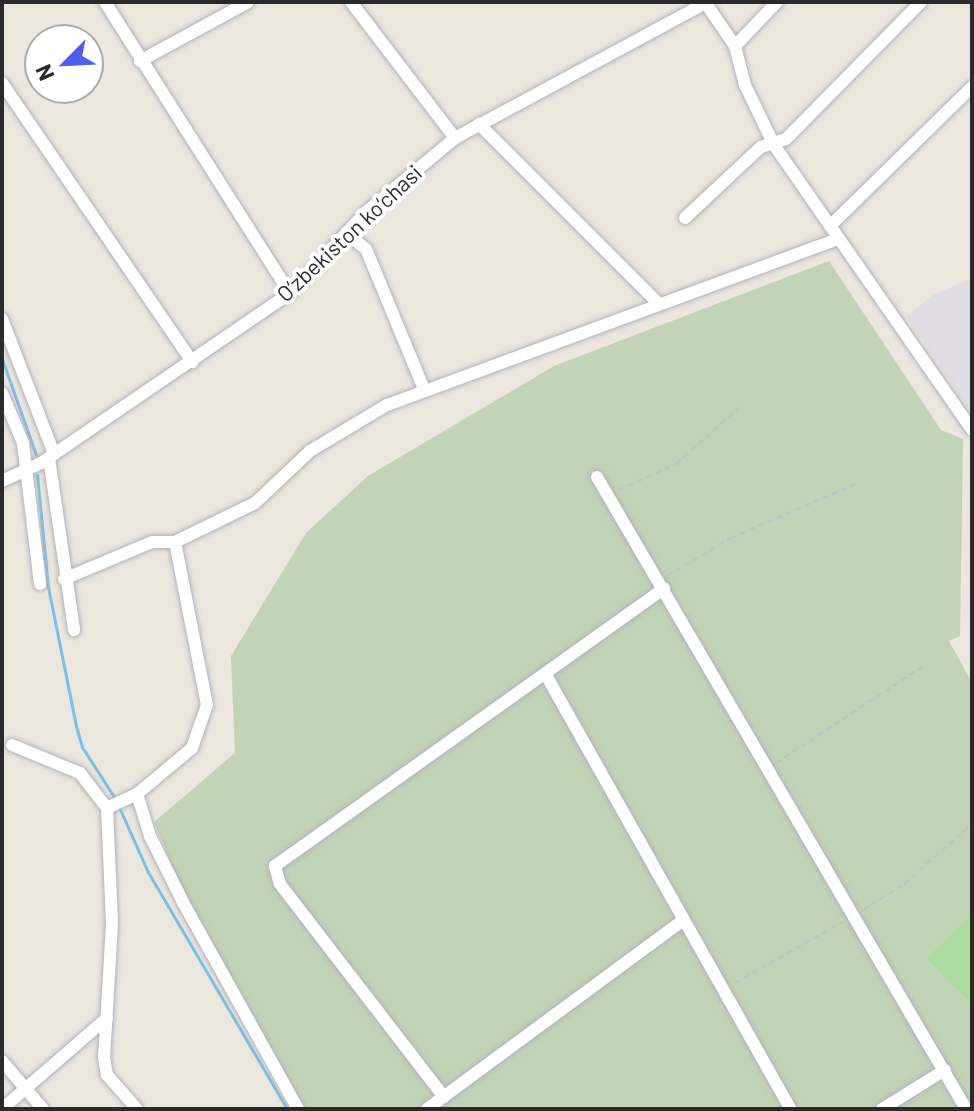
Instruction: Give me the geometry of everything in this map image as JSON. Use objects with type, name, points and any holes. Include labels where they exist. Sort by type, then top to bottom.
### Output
[{"type":"street","points":[[105,2],[290,293]]},
{"type":"street","points":[[140,61],[248,2]]},
{"type":"street","points":[[351,2],[455,138]]},
{"type":"street","points":[[706,2],[735,46],[745,85],[774,145],[830,226],[835,240],[972,430]]},
{"type":"street","name":"O‘zbekiston ko‘chasi","points":[[2,481],[52,456],[290,293],[346,233],[455,138],[706,2]]},
{"type":"street","points":[[735,46],[777,2]]},
{"type":"street","points":[[685,218],[733,169],[761,147],[786,139],[921,2]]},
{"type":"street","points":[[2,83],[192,362]]},
{"type":"street","points":[[830,226],[972,87]]},
{"type":"street","points":[[479,124],[657,302]]},
{"type":"street","points":[[346,233],[366,249],[424,389]]},
{"type":"street","points":[[64,579],[152,542],[175,542],[255,503],[310,451],[424,389],[835,240]]},
{"type":"street","points":[[2,319],[52,456],[64,579],[74,630]]},
{"type":"street","points":[[2,393],[23,443],[40,584]]},
{"type":"street","points":[[597,477],[966,1109]]},
{"type":"street","points":[[107,808],[137,794],[192,748],[206,713],[175,542]]},
{"type":"street","points":[[444,1097],[280,884],[275,866],[546,675],[662,585]]},
{"type":"street","points":[[546,675],[791,1109]]},
{"type":"street","points":[[12,745],[80,773],[107,808],[113,846],[107,1075],[137,1109]]},
{"type":"street","points":[[137,794],[150,836],[183,902],[298,1109]]},
{"type":"street","points":[[427,1109],[683,920]]},
{"type":"street","points":[[2,1109],[28,1091],[107,1018]]},
{"type":"street","points":[[2,1061],[28,1091],[37,1107]]},
{"type":"street","points":[[882,1109],[945,1070]]},
{"type":"path","points":[[607,495],[676,464],[739,408]]},
{"type":"path","points":[[662,585],[731,538],[855,484]]},
{"type":"path","points":[[768,768],[922,667]]},
{"type":"shaded area","points":[[972,278],[972,414],[907,316],[933,295]]},
{"type":"green space","points":[[829,261],[941,430],[963,439],[960,636],[949,641],[972,683],[972,912],[925,958],[972,1006],[972,1109],[304,1109],[186,899],[154,822],[235,753],[231,656],[306,533],[368,476],[554,366]]},
{"type":"green space","points":[[972,912],[972,1006],[925,958]]},
{"type":"waterway","points":[[2,359],[36,455]]},
{"type":"waterway","points":[[37,475],[48,587],[76,726],[82,747],[116,800]]},
{"type":"waterway","points":[[119,807],[148,872],[287,1109]]}]
